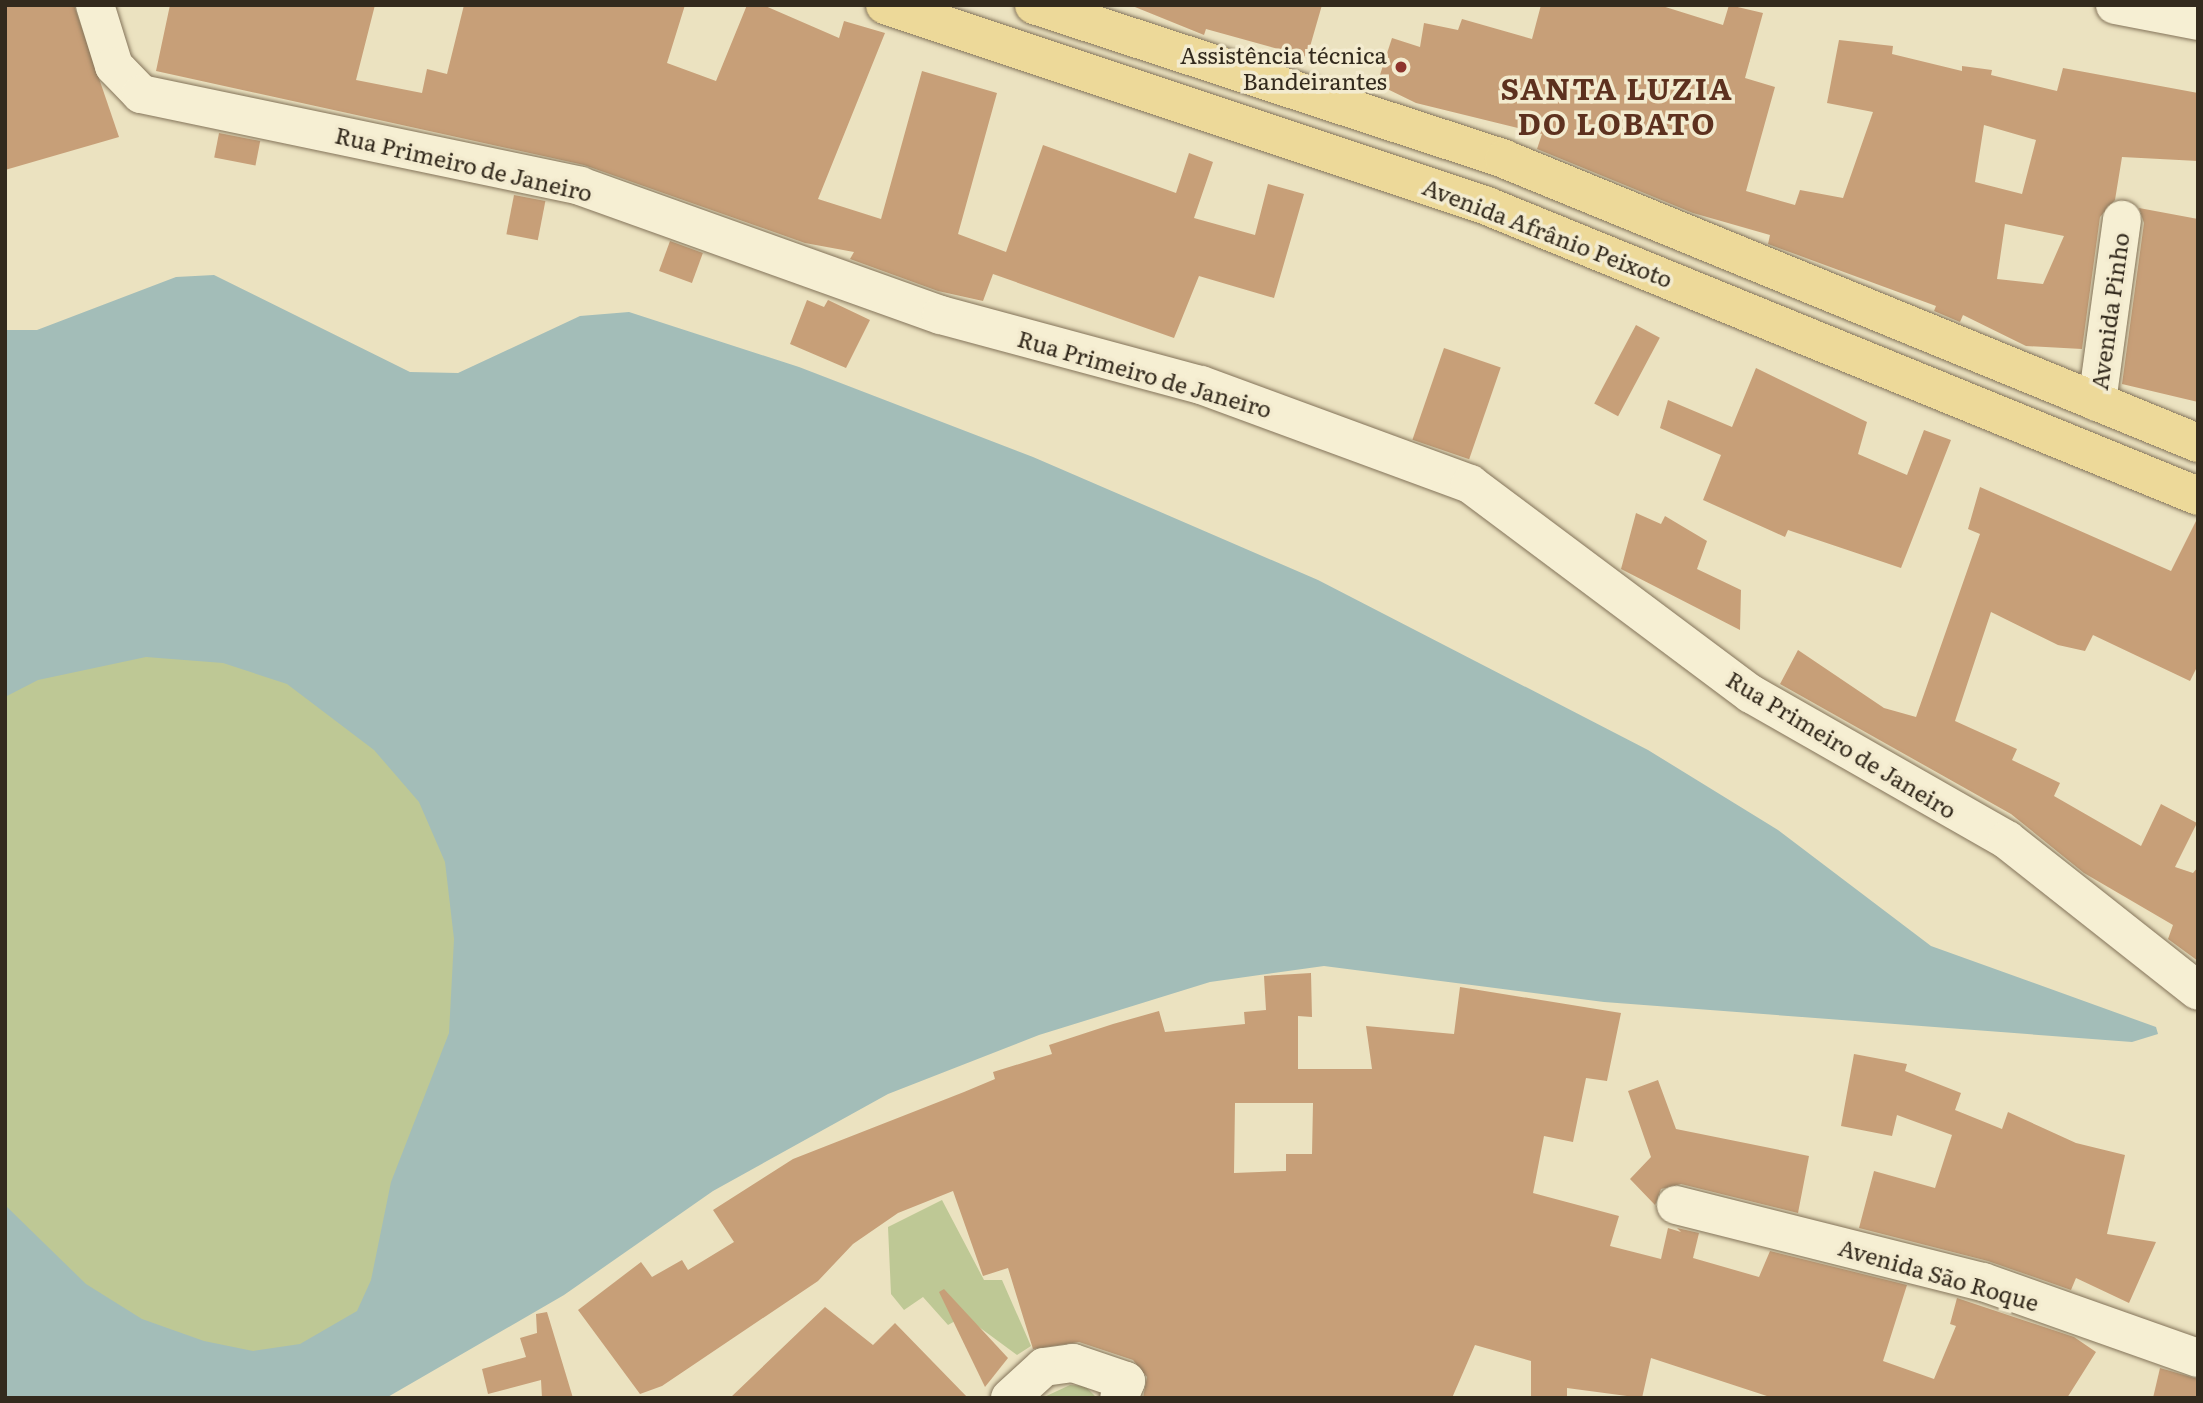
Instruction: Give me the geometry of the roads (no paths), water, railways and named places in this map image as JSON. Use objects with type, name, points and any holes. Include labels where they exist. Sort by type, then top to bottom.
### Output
[{"type":"main road","name":"Avenida Afrânio Peixoto","points":[[885,5],[1487,206],[2198,496]]},
{"type":"main road","points":[[1034,5],[1504,159],[2198,443]]},
{"type":"street","name":"Rua Primeiro de Janeiro","points":[[94,5],[114,66],[141,94],[580,186],[941,316],[1201,385],[1470,484],[1751,694],[2007,840],[2198,991]]},
{"type":"street","points":[[2115,5],[2198,21]]},
{"type":"street","name":"Avenida Pinho","points":[[2097,402],[2122,220]]},
{"type":"street","name":"Avenida São Roque","points":[[1676,1205],[1983,1282],[2198,1358]]},
{"type":"street","points":[[1010,1398],[1044,1367],[1058,1363],[1122,1390]]},
{"type":"water","points":[[214,275],[410,372],[458,373],[580,316],[629,312],[799,367],[1033,457],[1318,580],[1648,750],[1778,830],[1931,946],[2156,1027],[2158,1034],[2132,1042],[1604,1002],[1324,966],[1210,982],[1039,1035],[888,1094],[713,1191],[564,1295],[386,1398],[5,1398],[5,1205],[86,1284],[142,1319],[204,1341],[253,1351],[300,1344],[357,1311],[371,1280],[391,1182],[449,1033],[454,939],[445,862],[419,802],[374,750],[287,684],[223,663],[146,657],[38,680],[5,697],[5,330],[37,330],[176,277]]},
{"type":"place","name":"Assistência técnica Bandeirantes","points":[[1401,67]]},
{"type":"district","name":"SANTA LUZIA DO LOBATO","points":[[1617,104]]}]
